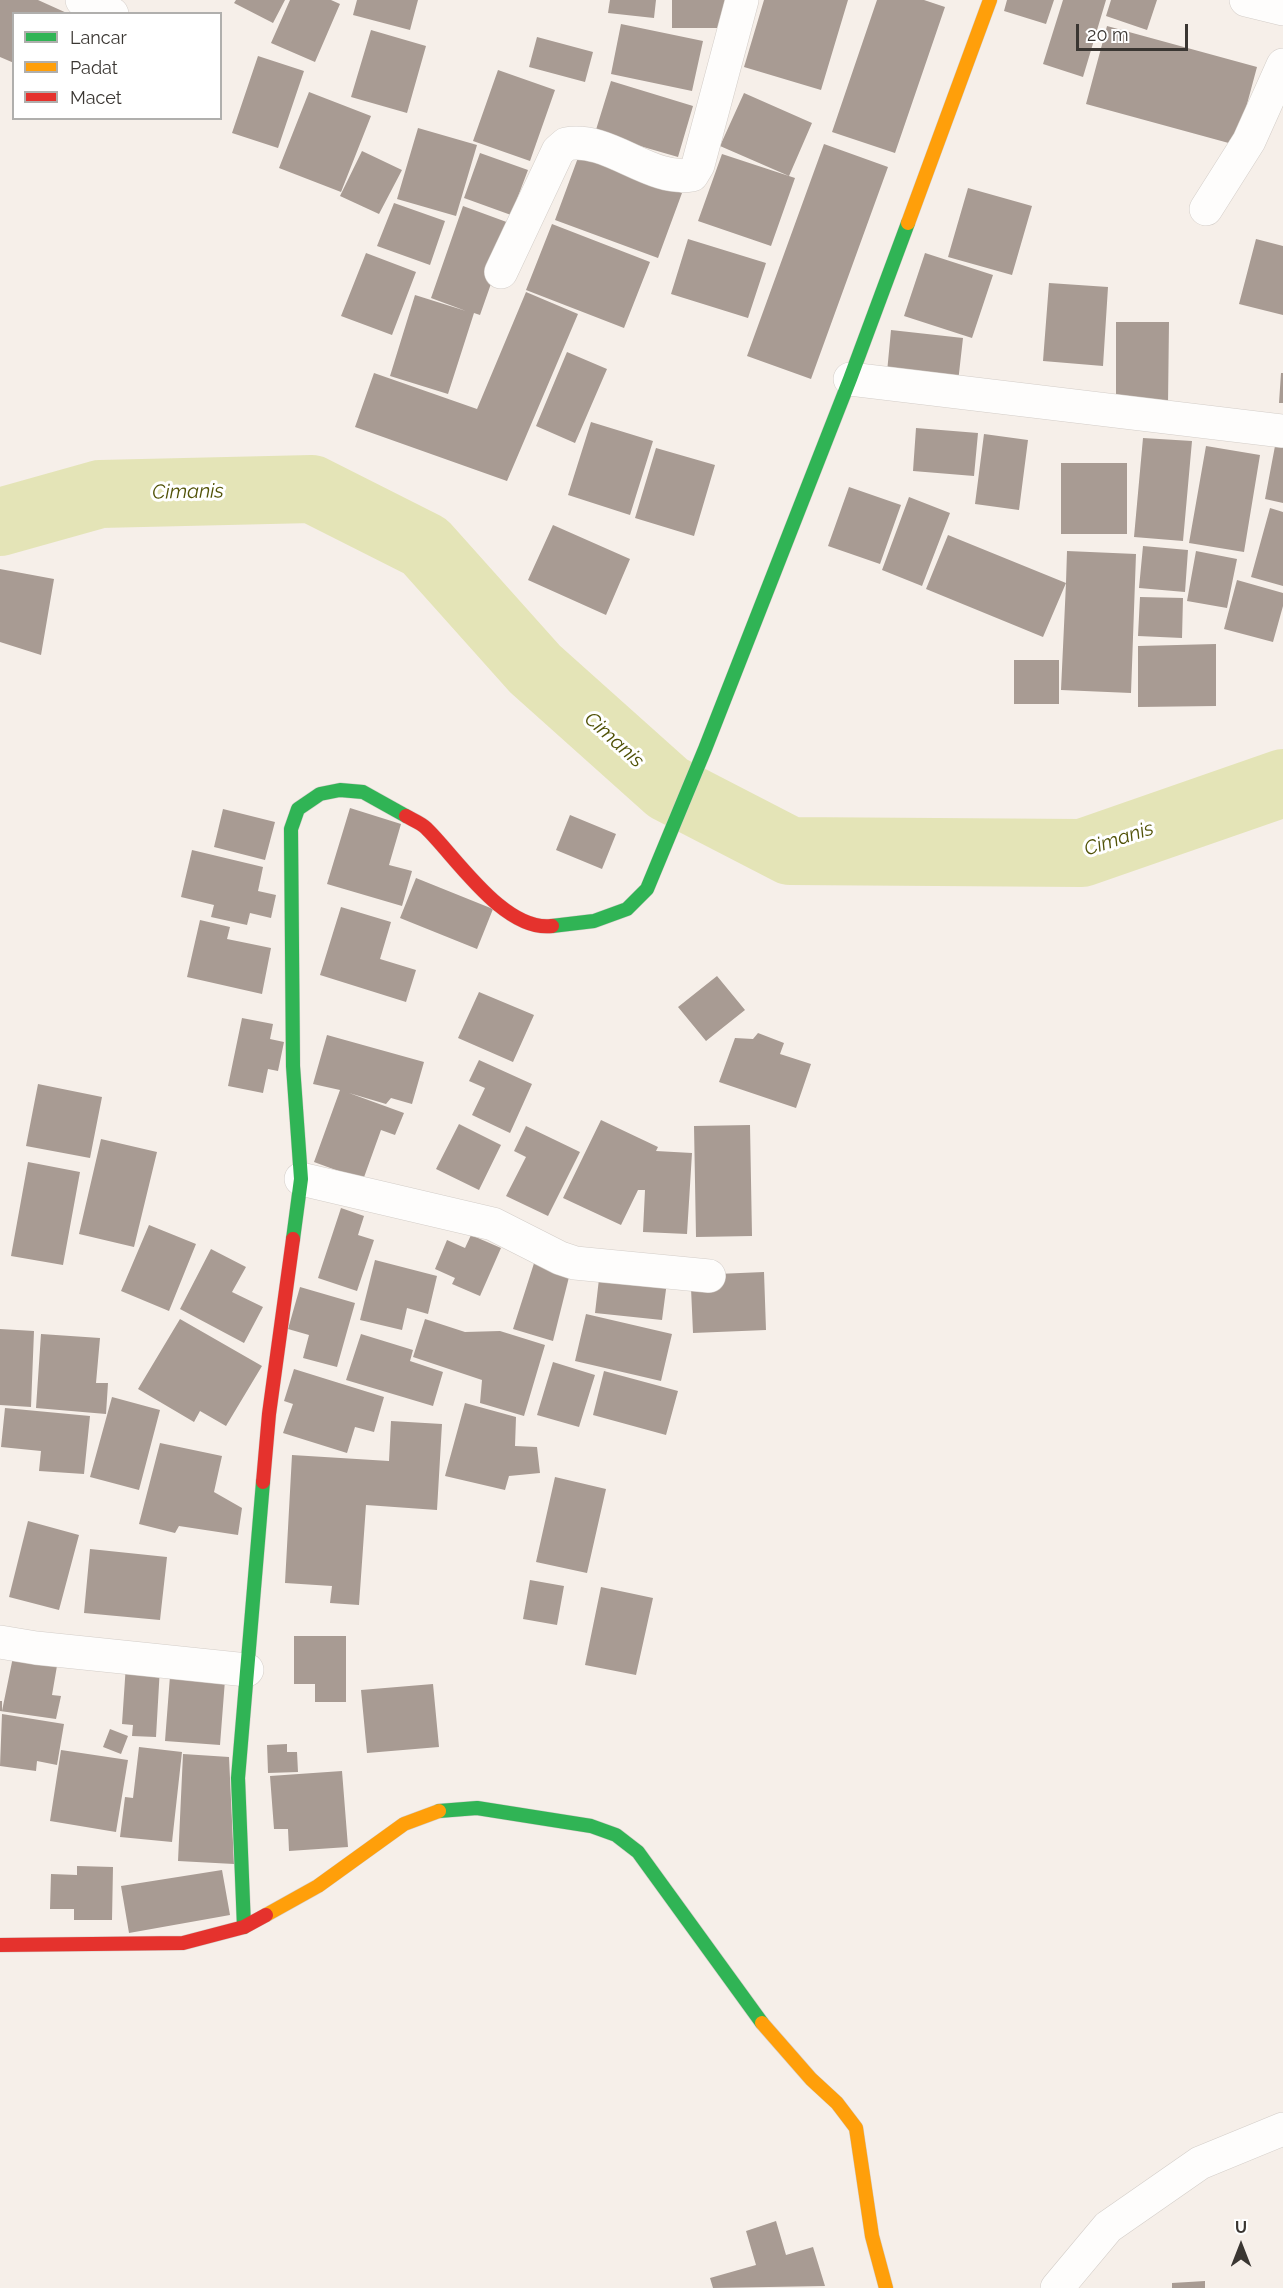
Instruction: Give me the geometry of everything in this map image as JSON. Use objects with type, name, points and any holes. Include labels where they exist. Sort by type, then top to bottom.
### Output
[{"type":"street","points":[[82,0],[108,12]]},
{"type":"street","points":[[501,272],[558,151],[566,144],[587,144],[672,175],[692,175],[698,165],[742,0]]},
{"type":"street","points":[[244,1927],[238,1778],[269,1414],[301,1179],[292,1066],[290,878],[291,829],[297,809],[320,794],[340,790],[363,792],[425,827],[469,879],[515,916],[544,927],[594,921],[627,909],[646,889],[705,749],[850,379],[990,0]]},
{"type":"street","points":[[1246,0],[1283,9]]},
{"type":"street","points":[[1206,209],[1249,141],[1283,65]]},
{"type":"street","points":[[850,379],[1283,431]]},
{"type":"street","points":[[301,1179],[493,1224],[560,1258],[575,1263],[709,1276]]},
{"type":"street","points":[[0,1642],[247,1670]]},
{"type":"street","points":[[0,1945],[183,1943],[244,1927],[318,1886],[404,1824],[440,1811],[477,1808],[591,1826],[616,1835],[638,1851],[749,2008],[811,2079],[837,2103],[856,2128],[872,2235],[886,2288]]},
{"type":"street","points":[[1057,2288],[1108,2228],[1200,2163],[1283,2129]]},
{"type":"building","points":[[0,0],[38,0],[65,12],[12,12],[12,62],[0,57]]},
{"type":"building","points":[[236,0],[285,0],[273,23],[234,3]]},
{"type":"building","points":[[290,0],[331,0],[340,4],[315,62],[271,43]]},
{"type":"building","points":[[357,0],[418,0],[410,30],[353,15]]},
{"type":"building","points":[[610,0],[656,0],[654,18],[608,13]]},
{"type":"building","points":[[672,0],[730,0],[730,28],[672,28]]},
{"type":"building","points":[[764,0],[848,0],[821,90],[744,67]]},
{"type":"building","points":[[877,0],[924,0],[945,7],[895,153],[832,132]]},
{"type":"building","points":[[1007,0],[1054,0],[1046,24],[1004,11]]},
{"type":"building","points":[[1063,0],[1106,0],[1083,77],[1043,64]]},
{"type":"building","points":[[1111,0],[1157,0],[1147,30],[1106,16]]},
{"type":"building","points":[[621,24],[703,41],[692,91],[611,74]]},
{"type":"building","points":[[1107,26],[1257,67],[1236,145],[1086,104]]},
{"type":"building","points":[[371,30],[426,46],[407,113],[351,97]]},
{"type":"building","points":[[537,37],[593,52],[585,82],[529,67]]},
{"type":"building","points":[[258,56],[304,71],[278,148],[232,133]]},
{"type":"building","points":[[498,70],[555,90],[530,161],[473,141]]},
{"type":"building","points":[[611,81],[693,106],[678,157],[595,133]]},
{"type":"building","points":[[309,92],[371,116],[341,192],[279,168]]},
{"type":"building","points":[[744,93],[812,123],[789,176],[720,146]]},
{"type":"building","points":[[418,128],[477,145],[456,216],[397,199]]},
{"type":"building","points":[[824,144],[888,167],[811,379],[747,356]]},
{"type":"building","points":[[362,151],[402,170],[379,214],[340,196]]},
{"type":"building","points":[[480,153],[528,170],[511,215],[464,198]]},
{"type":"building","points":[[722,154],[795,178],[771,246],[698,221]]},
{"type":"building","points":[[579,155],[682,193],[658,258],[555,220]]},
{"type":"building","points":[[968,188],[1032,206],[1012,275],[948,257]]},
{"type":"building","points":[[394,203],[445,221],[430,265],[377,246]]},
{"type":"building","points":[[463,206],[512,224],[480,315],[474,313],[448,394],[390,376],[415,295],[466,311],[431,298]]},
{"type":"building","points":[[552,224],[650,262],[624,328],[526,290]]},
{"type":"building","points":[[688,239],[766,263],[748,318],[671,294]]},
{"type":"building","points":[[1256,239],[1283,246],[1283,315],[1239,304]]},
{"type":"building","points":[[366,253],[416,272],[392,335],[341,316]]},
{"type":"building","points":[[925,253],[993,275],[972,338],[904,316]]},
{"type":"building","points":[[1049,283],[1108,287],[1103,366],[1043,361]]},
{"type":"building","points":[[526,292],[578,314],[507,481],[355,427],[374,373],[477,409]]},
{"type":"building","points":[[1116,322],[1169,322],[1168,404],[1116,403]]},
{"type":"building","points":[[891,330],[963,338],[957,391],[886,383]]},
{"type":"building","points":[[567,352],[607,369],[575,443],[536,426]]},
{"type":"building","points":[[1281,373],[1283,373],[1283,403],[1279,403]]},
{"type":"building","points":[[591,422],[653,441],[630,515],[568,495]]},
{"type":"building","points":[[916,428],[978,433],[974,476],[913,471]]},
{"type":"building","points":[[984,434],[1028,440],[1019,510],[975,504]]},
{"type":"building","points":[[1143,438],[1192,441],[1183,541],[1134,537]]},
{"type":"building","points":[[1206,446],[1260,455],[1244,552],[1189,543]]},
{"type":"building","points":[[1275,446],[1283,447],[1283,503],[1265,499]]},
{"type":"building","points":[[656,448],[715,465],[694,536],[635,518]]},
{"type":"building","points":[[1061,463],[1127,463],[1127,534],[1061,534]]},
{"type":"building","points":[[849,487],[901,505],[880,564],[828,546]]},
{"type":"building","points":[[909,497],[950,513],[922,586],[882,570]]},
{"type":"building","points":[[1270,508],[1283,512],[1283,586],[1251,577]]},
{"type":"building","points":[[553,525],[630,559],[606,615],[528,580]]},
{"type":"building","points":[[948,535],[1066,583],[1043,637],[926,589]]},
{"type":"building","points":[[1143,546],[1188,550],[1185,592],[1139,588]]},
{"type":"building","points":[[1067,551],[1136,554],[1131,693],[1061,690]]},
{"type":"building","points":[[1196,551],[1237,559],[1227,608],[1187,601]]},
{"type":"building","points":[[0,569],[54,579],[41,655],[0,642]]},
{"type":"building","points":[[1237,580],[1283,593],[1283,606],[1273,642],[1224,629]]},
{"type":"building","points":[[1140,597],[1183,598],[1182,638],[1138,636]]},
{"type":"building","points":[[1216,644],[1216,706],[1138,707],[1138,646]]},
{"type":"building","points":[[1014,660],[1059,660],[1059,704],[1014,704]]},
{"type":"building","points":[[350,808],[401,824],[389,865],[412,871],[402,906],[327,884]]},
{"type":"building","points":[[223,809],[275,822],[265,860],[214,847]]},
{"type":"building","points":[[570,815],[616,834],[602,869],[556,850]]},
{"type":"building","points":[[192,850],[263,867],[258,891],[276,895],[271,918],[250,913],[247,925],[211,917],[214,905],[181,897]]},
{"type":"building","points":[[416,878],[493,909],[477,949],[400,918]]},
{"type":"building","points":[[341,907],[391,922],[380,959],[416,970],[406,1002],[320,975]]},
{"type":"building","points":[[200,920],[230,927],[227,939],[271,948],[262,994],[187,977]]},
{"type":"building","points":[[717,976],[745,1010],[706,1041],[678,1007]]},
{"type":"building","points":[[479,992],[534,1015],[513,1062],[458,1038]]},
{"type":"building","points":[[242,1018],[273,1024],[270,1039],[284,1042],[278,1071],[268,1069],[263,1093],[228,1086]]},
{"type":"building","points":[[758,1033],[784,1043],[780,1054],[811,1064],[796,1108],[719,1082],[735,1038],[753,1039]]},
{"type":"building","points":[[327,1035],[424,1062],[412,1104],[391,1098],[386,1104],[349,1093],[404,1113],[395,1135],[381,1130],[363,1180],[314,1162],[340,1090],[313,1084]]},
{"type":"building","points":[[479,1060],[532,1084],[510,1133],[472,1115],[485,1088],[469,1081]]},
{"type":"building","points":[[38,1084],[102,1097],[90,1158],[26,1146]]},
{"type":"building","points":[[601,1120],[658,1147],[656,1151],[692,1153],[687,1234],[643,1232],[645,1190],[638,1190],[621,1225],[563,1198]]},
{"type":"building","points":[[459,1124],[501,1145],[479,1190],[436,1169]]},
{"type":"building","points":[[750,1125],[752,1236],[696,1237],[694,1126]]},
{"type":"building","points":[[526,1126],[580,1152],[548,1216],[506,1196],[526,1157],[514,1151]]},
{"type":"building","points":[[101,1139],[157,1152],[134,1247],[79,1234]]},
{"type":"building","points":[[28,1162],[80,1172],[63,1265],[11,1256]]},
{"type":"building","points":[[341,1208],[364,1216],[358,1235],[374,1240],[357,1291],[318,1278]]},
{"type":"building","points":[[149,1225],[196,1244],[169,1311],[121,1291]]},
{"type":"building","points":[[471,1235],[501,1248],[480,1296],[452,1284],[455,1278],[435,1269],[447,1240],[465,1248]]},
{"type":"building","points":[[211,1249],[246,1267],[232,1292],[263,1307],[244,1343],[180,1309]]},
{"type":"building","points":[[536,1257],[571,1269],[553,1341],[513,1329]]},
{"type":"building","points":[[375,1260],[437,1276],[428,1314],[407,1308],[402,1330],[360,1320]]},
{"type":"building","points":[[764,1272],[766,1330],[693,1333],[691,1288],[717,1274]]},
{"type":"building","points":[[668,1274],[662,1320],[595,1313],[599,1279]]},
{"type":"building","points":[[300,1287],[355,1303],[337,1367],[303,1358],[309,1335],[288,1329]]},
{"type":"building","points":[[586,1314],[672,1334],[661,1381],[575,1361]]},
{"type":"building","points":[[180,1319],[262,1366],[226,1426],[200,1411],[194,1422],[138,1389]]},
{"type":"building","points":[[425,1319],[465,1332],[500,1331],[545,1345],[524,1416],[480,1403],[482,1380],[413,1357]]},
{"type":"building","points":[[0,1329],[34,1331],[31,1407],[0,1405]]},
{"type":"building","points":[[41,1334],[100,1338],[96,1383],[108,1383],[106,1414],[36,1408]]},
{"type":"building","points":[[361,1334],[413,1350],[410,1361],[443,1372],[433,1406],[346,1380]]},
{"type":"building","points":[[553,1362],[595,1375],[579,1427],[537,1415]]},
{"type":"building","points":[[294,1369],[384,1397],[374,1432],[355,1427],[347,1453],[283,1433],[293,1404],[284,1401]]},
{"type":"building","points":[[604,1371],[678,1391],[666,1435],[593,1415]]},
{"type":"building","points":[[112,1397],[160,1410],[139,1490],[90,1477]]},
{"type":"building","points":[[465,1403],[516,1417],[515,1446],[537,1447],[540,1473],[509,1476],[505,1490],[445,1476]]},
{"type":"building","points":[[5,1408],[90,1416],[84,1474],[39,1471],[41,1451],[1,1447]]},
{"type":"building","points":[[391,1421],[442,1424],[437,1510],[366,1505],[359,1605],[330,1603],[332,1586],[285,1583],[292,1455],[389,1461]]},
{"type":"building","points":[[160,1443],[222,1456],[214,1492],[242,1508],[238,1535],[179,1526],[175,1533],[139,1524]]},
{"type":"building","points":[[555,1477],[606,1489],[587,1573],[536,1562]]},
{"type":"building","points":[[28,1521],[79,1535],[59,1610],[9,1597]]},
{"type":"building","points":[[90,1549],[167,1557],[160,1620],[84,1613]]},
{"type":"building","points":[[530,1580],[564,1586],[557,1625],[523,1619]]},
{"type":"building","points":[[601,1587],[653,1598],[636,1675],[585,1665]]},
{"type":"building","points":[[294,1636],[346,1636],[346,1702],[315,1702],[315,1684],[294,1684]]},
{"type":"building","points":[[14,1652],[58,1660],[52,1695],[61,1696],[56,1719],[0,1711],[0,1701],[2,1701],[2,1711]]},
{"type":"building","points":[[126,1664],[160,1667],[156,1737],[132,1736],[133,1725],[122,1724]]},
{"type":"building","points":[[170,1676],[225,1680],[220,1745],[165,1741]]},
{"type":"building","points":[[433,1684],[439,1747],[367,1753],[361,1690]]},
{"type":"building","points":[[2,1714],[64,1724],[57,1765],[37,1761],[36,1771],[0,1766]]},
{"type":"building","points":[[110,1729],[128,1736],[121,1754],[103,1747]]},
{"type":"building","points":[[287,1744],[287,1752],[297,1752],[298,1772],[268,1773],[267,1745]]},
{"type":"building","points":[[139,1747],[182,1752],[172,1842],[120,1837],[125,1797],[133,1798]]},
{"type":"building","points":[[61,1750],[128,1760],[116,1832],[50,1821]]},
{"type":"building","points":[[183,1754],[229,1757],[234,1864],[178,1861]]},
{"type":"building","points":[[342,1771],[348,1847],[289,1851],[288,1829],[274,1829],[270,1776]]},
{"type":"building","points":[[77,1866],[113,1867],[112,1920],[74,1920],[74,1909],[50,1909],[51,1874],[77,1875]]},
{"type":"building","points":[[222,1870],[230,1915],[129,1933],[121,1886]]},
{"type":"building","points":[[776,2221],[786,2255],[813,2247],[825,2286],[713,2288],[710,2278],[756,2265],[746,2231]]},
{"type":"building","points":[[1205,2281],[1205,2288],[1172,2288],[1172,2283]]},
{"type":"waterway","name":"Cimanis","points":[[0,522],[100,494],[312,489],[425,546],[535,669],[668,788],[790,851],[1082,853],[1283,783]]},
{"type":"traffic: fast","points":[[552,926],[594,921],[627,909],[647,889],[705,749],[850,379],[908,223]]},
{"type":"traffic: fast","points":[[293,1239],[301,1179],[293,1066],[291,829],[298,809],[320,794],[340,790],[363,792],[406,816]]},
{"type":"traffic: fast","points":[[244,1927],[238,1778],[263,1482]]},
{"type":"traffic: fast","points":[[439,1811],[477,1808],[591,1826],[616,1835],[638,1852],[762,2023]]},
{"type":"traffic: slow","points":[[908,223],[990,0]]},
{"type":"traffic: slow","points":[[266,1915],[318,1886],[404,1824],[439,1811]]},
{"type":"traffic: slow","points":[[762,2023],[811,2079],[837,2103],[856,2128],[872,2236],[886,2288]]},
{"type":"traffic: jam","points":[[406,816],[426,828],[482,890],[499,905],[516,917],[534,925],[552,926]]},
{"type":"traffic: jam","points":[[263,1482],[269,1414],[293,1239]]},
{"type":"traffic: jam","points":[[0,1945],[183,1943],[244,1927],[266,1915]]}]
